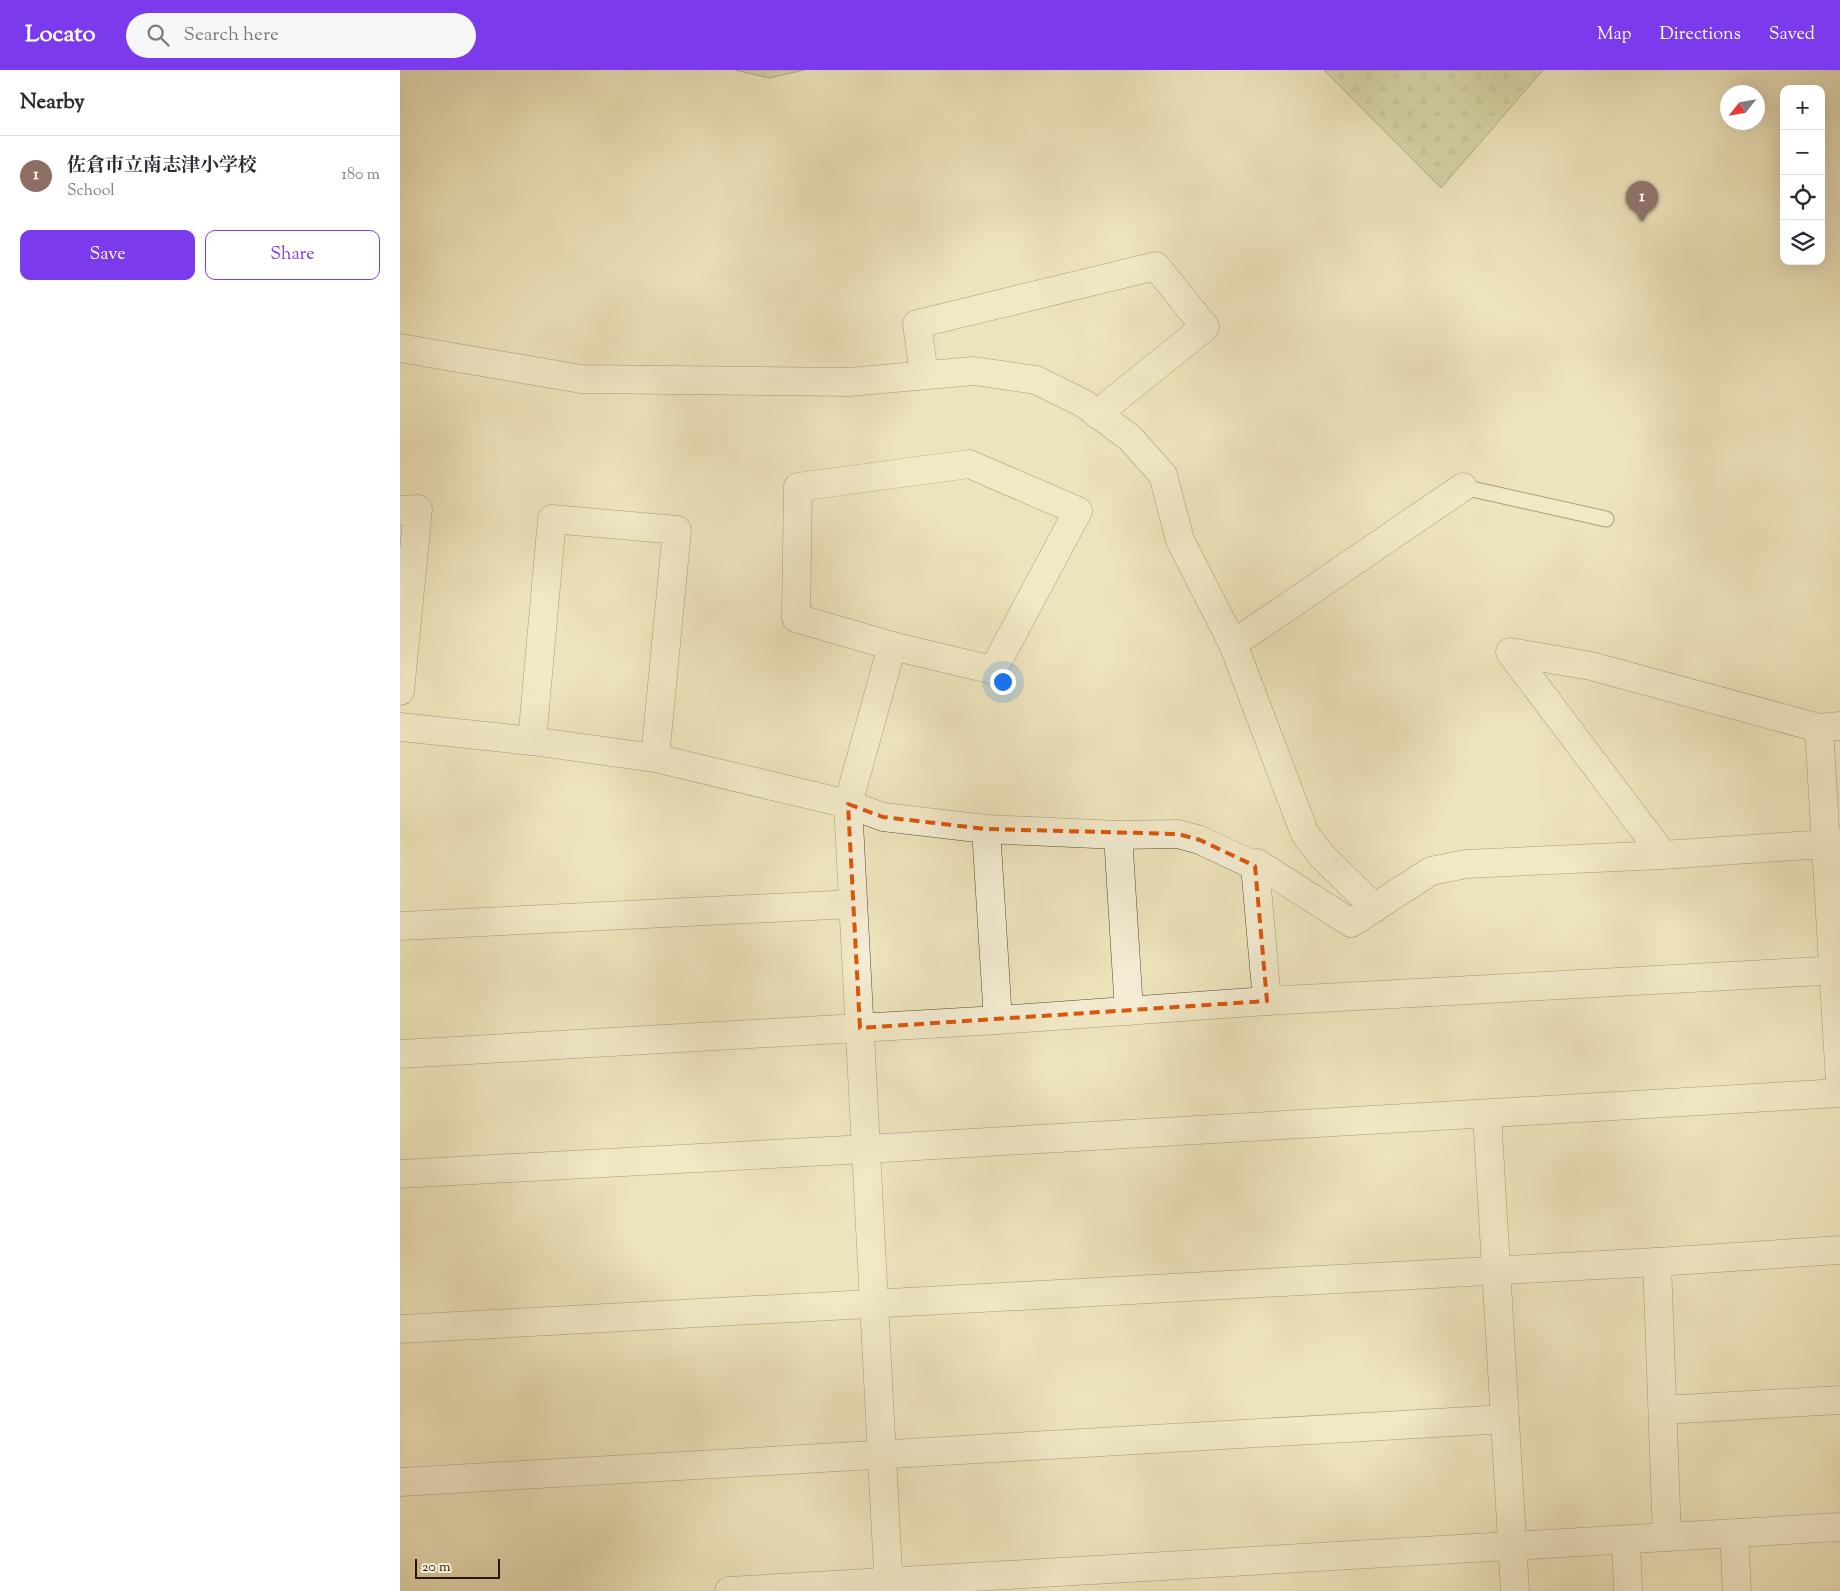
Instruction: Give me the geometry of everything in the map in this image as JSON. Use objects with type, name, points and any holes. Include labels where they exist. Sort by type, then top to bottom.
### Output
[{"type":"street","points":[[924,375],[917,324],[1156,266],[1205,327],[1097,414]]},
{"type":"street","points":[[400,348],[581,379],[849,382],[974,371],[1036,380],[1083,403],[1130,438],[1163,475],[1180,540],[1233,644],[1305,834],[1322,856],[1376,908]]},
{"type":"street","points":[[969,464],[1078,511],[993,670],[892,646],[796,618],[798,487],[969,464]]},
{"type":"street","points":[[1233,644],[1462,487]]},
{"type":"street","points":[[400,510],[418,509],[400,691]]},
{"type":"street","points":[[532,741],[552,519],[677,530],[655,758]]},
{"type":"street","points":[[889,1586],[848,804],[892,646]]},
{"type":"street","points":[[1663,855],[1510,652],[1591,666],[1830,727],[1840,1082]]},
{"type":"street","points":[[400,727],[532,741],[655,758],[848,804],[883,817],[986,829],[1118,835],[1178,834],[1200,840],[1255,866],[1257,863],[1351,923],[1431,871],[1466,864],[1663,855],[1834,843]]},
{"type":"street","points":[[986,829],[998,1020]]},
{"type":"street","points":[[1118,835],[1129,1011]]},
{"type":"street","points":[[1255,866],[1267,1002]]},
{"type":"street","points":[[400,926],[854,904]]},
{"type":"street","points":[[400,1054],[998,1020],[1267,1002],[1837,971]]},
{"type":"street","points":[[400,1174],[1840,1093]]},
{"type":"street","points":[[1487,1114],[1515,1591]]},
{"type":"street","points":[[400,1329],[1496,1271],[1840,1250]]},
{"type":"street","points":[[1657,1262],[1667,1537]]},
{"type":"street","points":[[1662,1410],[1840,1400]]},
{"type":"street","points":[[400,1482],[1505,1418]]},
{"type":"street","points":[[729,1591],[889,1586],[1512,1546],[1840,1528]]},
{"type":"street","points":[[1734,1534],[1737,1591]]},
{"type":"street","points":[[1626,1540],[1628,1591]]},
{"type":"lane","points":[[1462,487],[1606,519]]},
{"type":"highlighted area","points":[[848,804],[883,817],[986,829],[1178,834],[1200,840],[1255,866],[1267,1001],[860,1028]]},
{"type":"green space","points":[[735,70],[804,70],[769,78]]},
{"type":"green space","points":[[1324,70],[1543,70],[1441,188]]},
{"type":"place","name":"佐倉市立南志津小学校","points":[[1642,222]]}]
